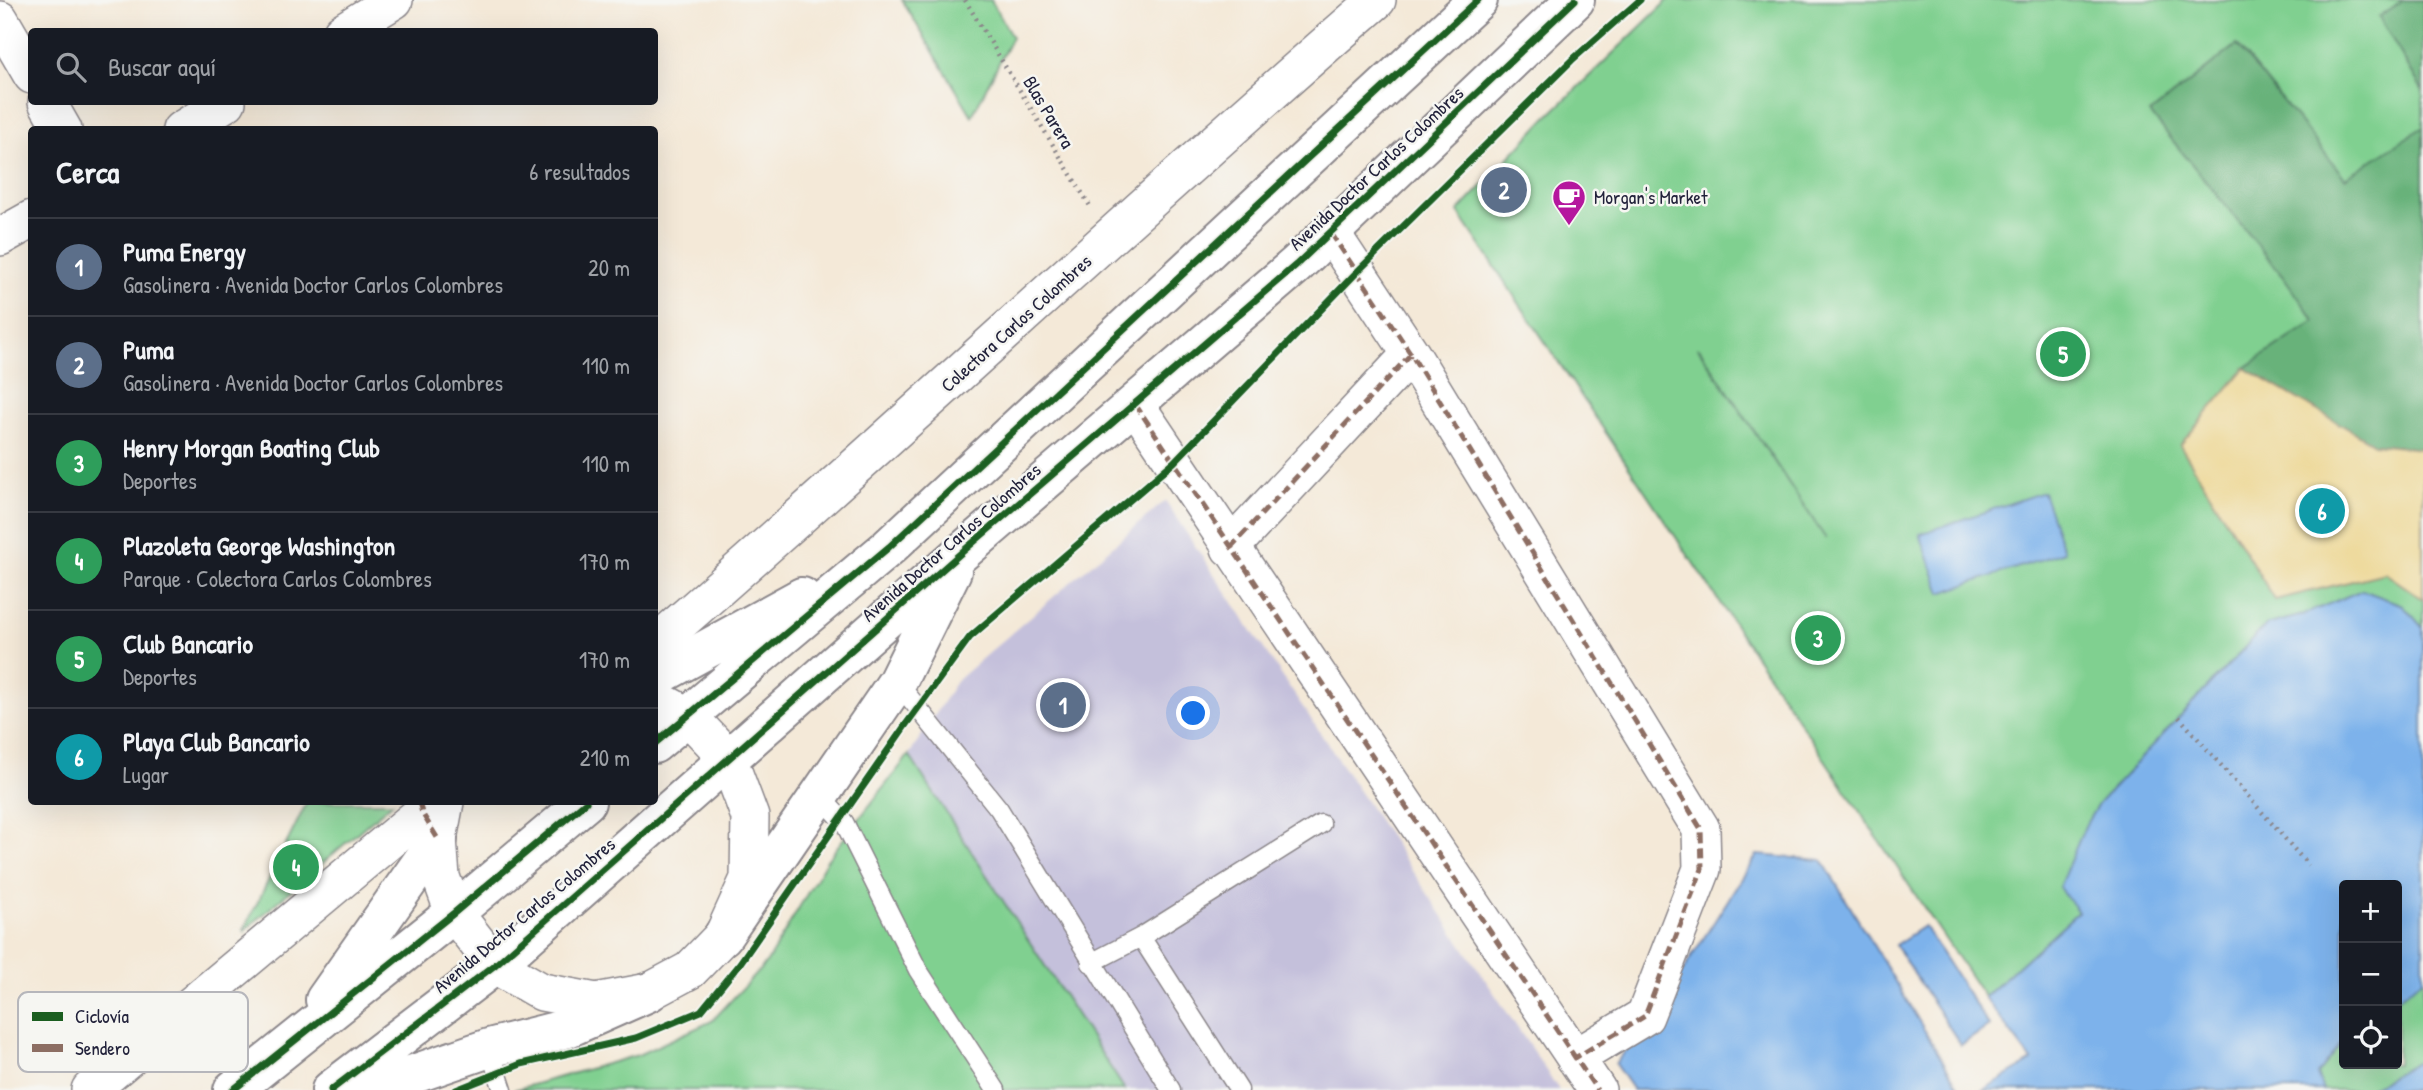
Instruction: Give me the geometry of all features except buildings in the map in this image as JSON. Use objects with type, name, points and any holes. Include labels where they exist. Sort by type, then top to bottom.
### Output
[{"type":"main road","name":"Avenida Doctor Carlos Colombres","points":[[658,741],[889,547],[1478,0]]},
{"type":"main road","name":"Avenida Doctor Carlos Colombres","points":[[331,1090],[495,965],[961,553],[1331,233],[1575,0]]},
{"type":"main road","points":[[658,676],[889,547]]},
{"type":"main road","points":[[723,936],[897,682],[961,553]]},
{"type":"main road","points":[[233,1090],[454,913],[582,805]]},
{"type":"main road","points":[[298,1037],[437,820]]},
{"type":"main road","points":[[368,1090],[489,1048],[568,1028],[649,992]]},
{"type":"street","points":[[348,28],[394,0]]},
{"type":"street","name":"Colectora Carlos Colombres","points":[[658,642],[834,488],[1200,153],[1377,0]]},
{"type":"street","points":[[0,20],[28,68]]},
{"type":"street","points":[[49,105],[61,126]]},
{"type":"street","points":[[188,126],[222,105]]},
{"type":"street","points":[[0,237],[28,221]]},
{"type":"street","points":[[1331,233],[1411,354],[1701,830],[1702,869],[1645,1016],[1575,1058]]},
{"type":"street","points":[[1230,548],[1411,354]]},
{"type":"street","points":[[1135,404],[1597,1090]]},
{"type":"street","points":[[437,820],[442,877],[454,913],[495,965],[542,992],[596,1002],[649,992],[690,970],[723,936],[749,879],[750,817],[728,758],[688,716],[658,700]]},
{"type":"street","points":[[216,992],[437,820]]},
{"type":"street","points":[[90,1090],[113,1072]]},
{"type":"lane","points":[[897,682],[999,809],[1171,1090]]},
{"type":"lane","points":[[820,796],[844,822],[918,970],[996,1090]]},
{"type":"lane","points":[[1091,963],[1141,937],[1321,824]]},
{"type":"lane","points":[[1141,937],[1239,1090]]},
{"type":"lane","points":[[489,1048],[503,1090]]},
{"type":"path","points":[[2179,716],[2308,865]]},
{"type":"shaded area","points":[[1165,501],[1559,1090],[1125,1090],[909,755],[957,680]]},
{"type":"green space","points":[[902,0],[991,0],[1012,37],[972,116]]},
{"type":"green space","points":[[1668,0],[2423,0],[2423,628],[2403,605],[2362,590],[2303,615],[2266,625],[2099,803],[2079,844],[2076,880],[2078,912],[1984,997],[1458,212],[1546,118]],"holes":[[[1698,348],[1699,348],[1826,539]]]},
{"type":"green space","points":[[2404,0],[2423,0],[2423,91],[2379,17]]},
{"type":"green space","points":[[2237,45],[2345,178],[2423,127],[2423,449],[2374,444],[2245,368],[2315,321],[2283,276],[2150,113]]},
{"type":"green space","points":[[909,755],[1125,1090],[514,1090],[638,1055],[712,1021],[767,962],[827,860]]},
{"type":"green space","points":[[306,805],[390,805],[243,932]]},
{"type":"green space","points":[[2423,979],[2423,1058],[2368,1090],[2323,1090],[2317,1075],[2339,1046],[2339,1069],[2402,1069],[2402,995]]},
{"type":"sand","points":[[2245,368],[2374,444],[2423,449],[2423,599],[2385,573],[2275,600],[2180,445]]},
{"type":"water","points":[[2043,492],[2064,552],[1941,593],[1920,534]]},
{"type":"water","points":[[2362,590],[2403,605],[2423,628],[2423,979],[2402,995],[2402,880],[2339,880],[2339,1046],[2317,1075],[2323,1090],[1983,1090],[2032,1061],[1984,997],[2078,912],[2059,887],[2086,824],[2099,803],[2266,625],[2303,615]]},
{"type":"water","points":[[1757,855],[1822,860],[1958,1086],[1956,1090],[1633,1090],[1615,1064],[1660,1006]]},
{"type":"water","points":[[1924,926],[1989,1026],[1961,1045],[1895,945]]},
{"type":"water","points":[[2423,1058],[2423,1090],[2368,1090]]},
{"type":"marked path","points":[[1331,233],[1411,354],[1701,829],[1702,869],[1645,1016],[1575,1058]]},
{"type":"marked path","points":[[1230,548],[1411,354]]},
{"type":"marked path","points":[[1135,404],[1597,1090]]},
{"type":"marked path","points":[[420,805],[438,839]]},
{"type":"cycle path","points":[[658,741],[889,547],[1478,0]]},
{"type":"cycle path","points":[[331,1090],[495,965],[961,553],[1296,265],[1575,0]]},
{"type":"cycle path","points":[[456,1090],[521,1064],[636,1038],[701,1011],[740,963],[970,637],[1174,462],[1357,272],[1572,60],[1640,0]]},
{"type":"cycle path","points":[[233,1090],[454,913],[582,805]]},
{"type":"place","name":"Puma","points":[[1504,190]]},
{"type":"place","name":"Morgan's Market","points":[[1569,227]]},
{"type":"place","name":"Club Bancario","points":[[2063,354]]},
{"type":"place","name":"Playa Club Bancario","points":[[2322,511]]},
{"type":"place","name":"Henry Morgan Boating Club","points":[[1818,638]]},
{"type":"place","name":"Puma Energy","points":[[1063,705]]},
{"type":"place","name":"Plazoleta George Washington","points":[[296,867]]}]
